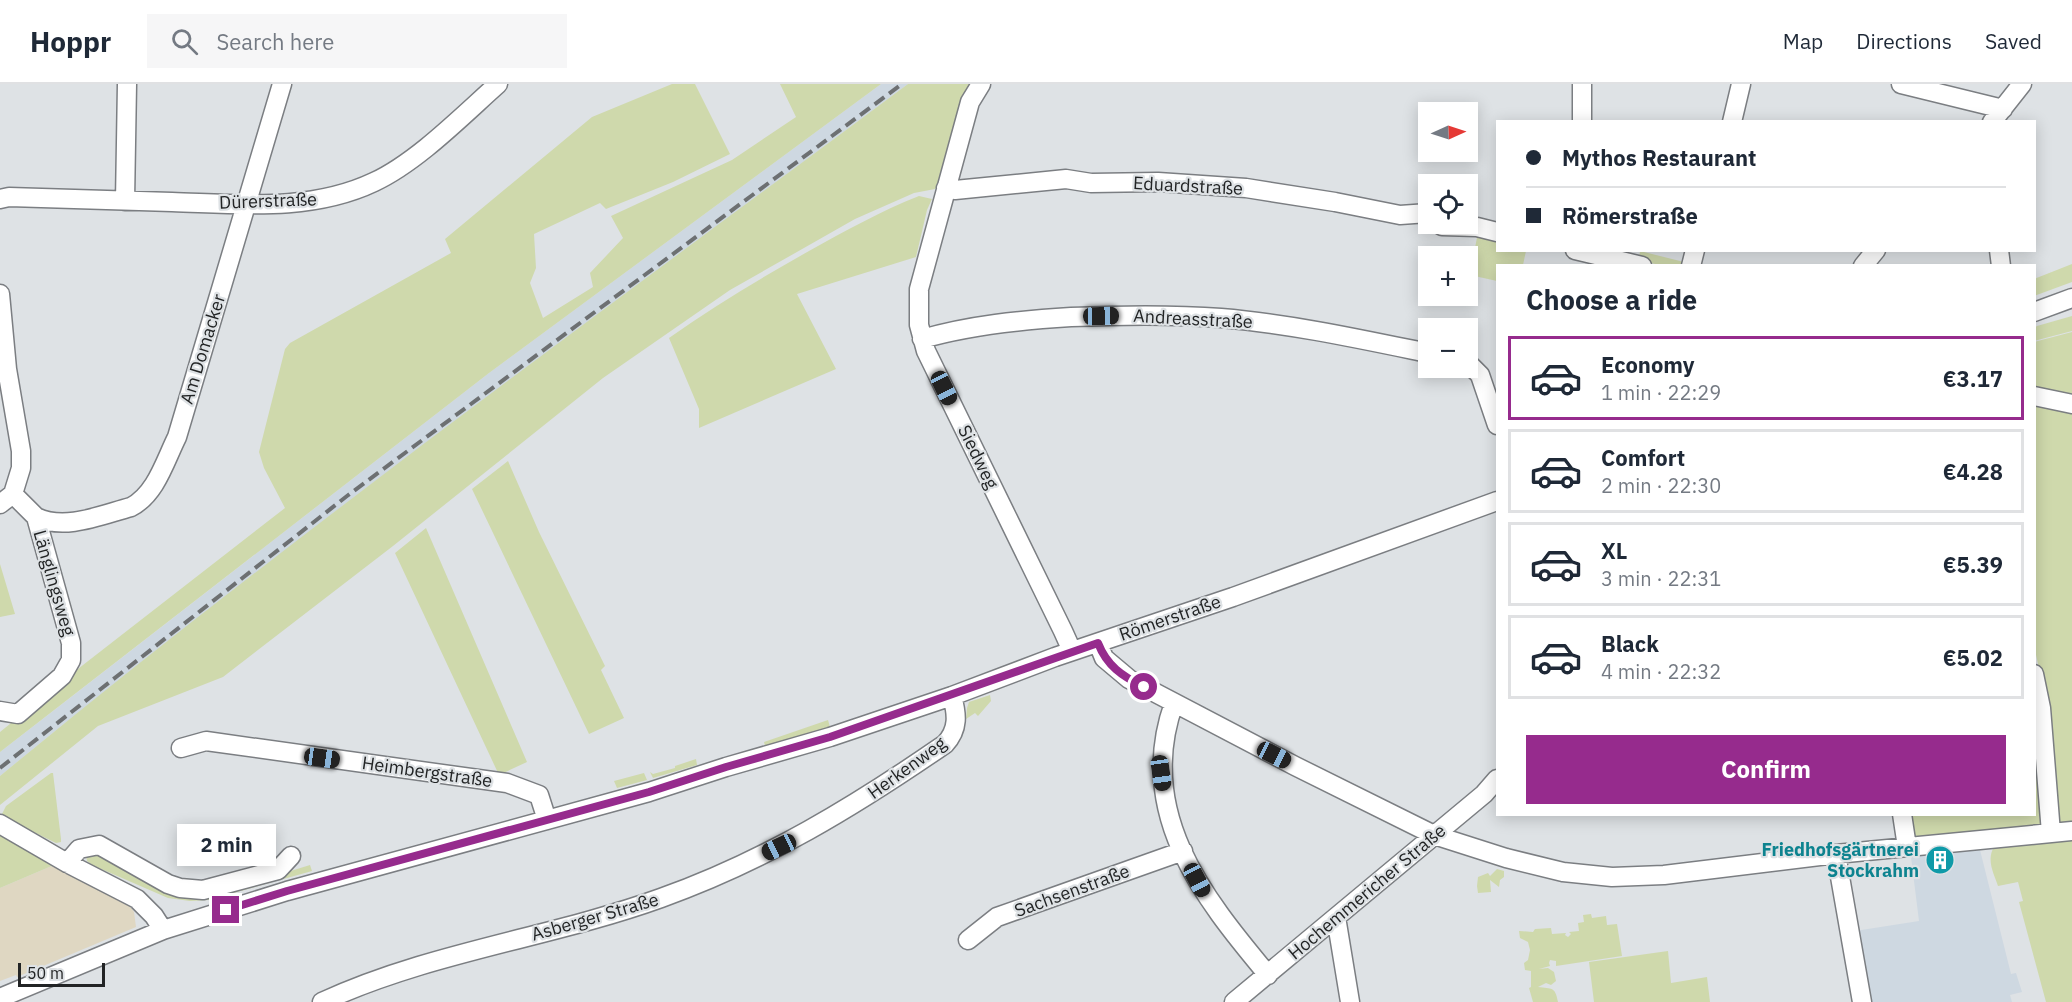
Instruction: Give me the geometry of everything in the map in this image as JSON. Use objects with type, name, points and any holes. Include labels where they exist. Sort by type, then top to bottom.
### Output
[{"type":"street","points":[[125,201],[127,84]]},
{"type":"street","name":"Am Domacker","points":[[36,518],[48,523],[63,524],[131,507],[141,502],[151,491],[177,437],[282,84]]},
{"type":"street","name":"Dürerstraße","points":[[0,199],[9,197],[247,204],[301,203],[327,199],[372,183],[409,161],[498,84]]},
{"type":"street","name":"Siedweg","points":[[981,84],[970,102],[919,289],[919,325],[930,361],[1072,651]]},
{"type":"street","points":[[1582,84],[1582,120]]},
{"type":"street","points":[[1732,120],[1741,84]]},
{"type":"street","points":[[1901,84],[2002,117],[2022,84]]},
{"type":"street","name":"Eduardstraße","points":[[946,188],[955,190],[1066,179],[1091,183],[1158,182],[1246,188],[1400,215],[1418,214]]},
{"type":"street","points":[[1478,227],[1496,232]]},
{"type":"street","points":[[1583,252],[1634,264]]},
{"type":"street","points":[[1865,264],[1874,252]]},
{"type":"street","name":"Länglingsweg","points":[[0,294],[7,369],[21,451],[21,468],[6,499],[36,518],[71,643],[71,660],[62,676],[18,714],[0,711]]},
{"type":"street","points":[[2036,311],[2072,298]]},
{"type":"street","name":"Andreasstraße","points":[[922,339],[961,330],[1044,319],[1166,315],[1222,318],[1281,326],[1418,351]]},
{"type":"street","points":[[1478,373],[1496,422]]},
{"type":"street","points":[[2036,396],[2072,404]]},
{"type":"street","name":"Römerstraße","points":[[0,999],[163,930],[287,891],[649,792],[830,737],[952,696],[1072,651],[1233,597],[1496,501]]},
{"type":"street","points":[[1098,643],[1109,664],[1129,680],[1434,835],[1506,858],[1563,872],[1612,878],[1664,875],[1836,854],[2072,831]]},
{"type":"street","points":[[2036,684],[2041,708],[2051,833]]},
{"type":"street","name":"Herkenweg","points":[[857,804],[951,738],[956,722],[952,696]]},
{"type":"street","points":[[1174,703],[1166,724],[1161,773],[1169,815],[1203,892],[1268,975]]},
{"type":"street","name":"Heimbergstraße","points":[[181,748],[206,741],[507,783],[538,795],[547,820]]},
{"type":"street","name":"Hochemmericher Straße","points":[[1234,1002],[1484,794],[1496,780]]},
{"type":"street","name":"Asberger Straße","points":[[322,1002],[410,969],[661,898],[727,872],[779,847],[857,804]]},
{"type":"street","points":[[1902,816],[1907,847]]},
{"type":"street","points":[[0,824],[67,863],[137,898],[154,916],[163,930]]},
{"type":"street","points":[[67,863],[78,849],[99,845],[117,853],[168,884],[180,888],[203,890],[278,870],[291,856]]},
{"type":"street","name":"Sachsenstraße","points":[[968,940],[997,917],[1183,851]]},
{"type":"street","points":[[1836,854],[1862,1002]]},
{"type":"street","points":[[1336,917],[1350,1002]]},
{"type":"shaded area","points":[[881,84],[908,84],[350,500],[0,776],[0,752],[489,373]]},
{"type":"shaded area","points":[[1979,846],[2011,974],[2016,973],[2022,992],[2010,995],[2012,1002],[1867,1002],[1855,931],[1919,921],[1911,857]]},
{"type":"shaded area","points":[[54,865],[129,905],[134,912],[136,927],[17,977],[16,975],[0,981],[0,888]]},
{"type":"green space","points":[[672,84],[695,84],[730,154],[673,182],[606,209],[600,203],[534,234],[536,268],[530,283],[543,318],[593,287],[590,273],[623,238],[611,216],[732,160],[796,117],[780,84],[881,84],[489,373],[0,752],[0,732],[285,508],[264,468],[259,452],[285,349],[290,343],[451,253],[445,239],[592,117]]},
{"type":"green space","points":[[908,84],[972,84],[935,189],[914,193],[855,219],[730,290],[603,378],[393,546],[223,677],[98,726],[0,805],[0,776],[111,686],[450,424]]},
{"type":"green space","points":[[919,196],[932,199],[927,210],[916,257],[797,294],[836,369],[699,428],[699,409],[669,338],[791,261],[863,222]]},
{"type":"green space","points":[[1478,232],[1496,236],[1496,252],[1526,252],[1523,264],[1496,264],[1496,281],[1478,277],[1478,246],[1475,246]]},
{"type":"green space","points":[[1640,252],[1644,252],[1684,262],[1683,264],[1655,264],[1639,260]]},
{"type":"green space","points":[[2072,264],[2072,282],[2036,295],[2036,278]]},
{"type":"green space","points":[[2072,316],[2072,331],[2036,340],[2037,326]]},
{"type":"green space","points":[[2072,332],[2072,825],[2059,824],[2041,677],[2036,655],[2036,341]]},
{"type":"green space","points":[[508,461],[539,532],[605,666],[601,670],[624,718],[589,734],[472,489]]},
{"type":"green space","points":[[426,528],[527,762],[499,775],[395,553]]},
{"type":"green space","points":[[0,564],[15,614],[0,617]]},
{"type":"green space","points":[[990,695],[991,701],[978,716],[975,713],[966,719],[969,702]]},
{"type":"green space","points":[[828,720],[830,727],[765,746],[764,742]]},
{"type":"green space","points":[[2036,726],[2043,821],[2036,828],[1919,838],[1912,835],[1907,816],[2036,816]]},
{"type":"green space","points":[[696,759],[697,765],[653,778],[650,772],[653,774],[675,768],[675,766]]},
{"type":"green space","points":[[53,773],[61,839],[61,842],[56,843],[7,819],[2,814],[6,806]]},
{"type":"green space","points":[[644,773],[647,780],[617,788],[614,781]]},
{"type":"green space","points":[[0,835],[54,865],[0,888]]},
{"type":"green space","points":[[2072,840],[2072,1002],[2046,1002],[2019,902],[2023,901],[2018,882],[1998,886],[1991,857],[1994,847]]},
{"type":"green space","points":[[89,850],[166,887],[281,874],[310,865],[312,871],[209,900],[190,901],[168,898],[92,865],[87,861],[86,855]]},
{"type":"green space","points":[[1497,869],[1504,871],[1499,887],[1490,880],[1491,892],[1478,893],[1478,877],[1488,873],[1490,876]]},
{"type":"green space","points":[[1591,914],[1592,918],[1606,916],[1607,925],[1617,924],[1622,956],[1556,966],[1556,961],[1550,960],[1550,966],[1539,969],[1548,968],[1554,972],[1556,981],[1551,985],[1546,983],[1538,987],[1552,989],[1556,993],[1558,1002],[1533,1002],[1529,988],[1531,987],[1531,971],[1525,970],[1524,963],[1528,960],[1530,950],[1528,942],[1520,938],[1519,931],[1533,932],[1535,929],[1551,928],[1552,934],[1566,933],[1568,937],[1571,934],[1569,932],[1579,931],[1578,923],[1584,922],[1583,915]]},
{"type":"green space","points":[[1668,951],[1671,983],[1707,977],[1710,1002],[1594,1002],[1589,962]]},
{"type":"railway","points":[[0,768],[347,496],[902,84]]},
{"type":"place","name":"Friedhofsgärtnerei Stockrahm","points":[[1940,860]]},
{"type":"route","points":[[226,910],[287,891],[649,792],[830,737],[1098,643],[1109,664],[1129,680],[1144,687]]}]
